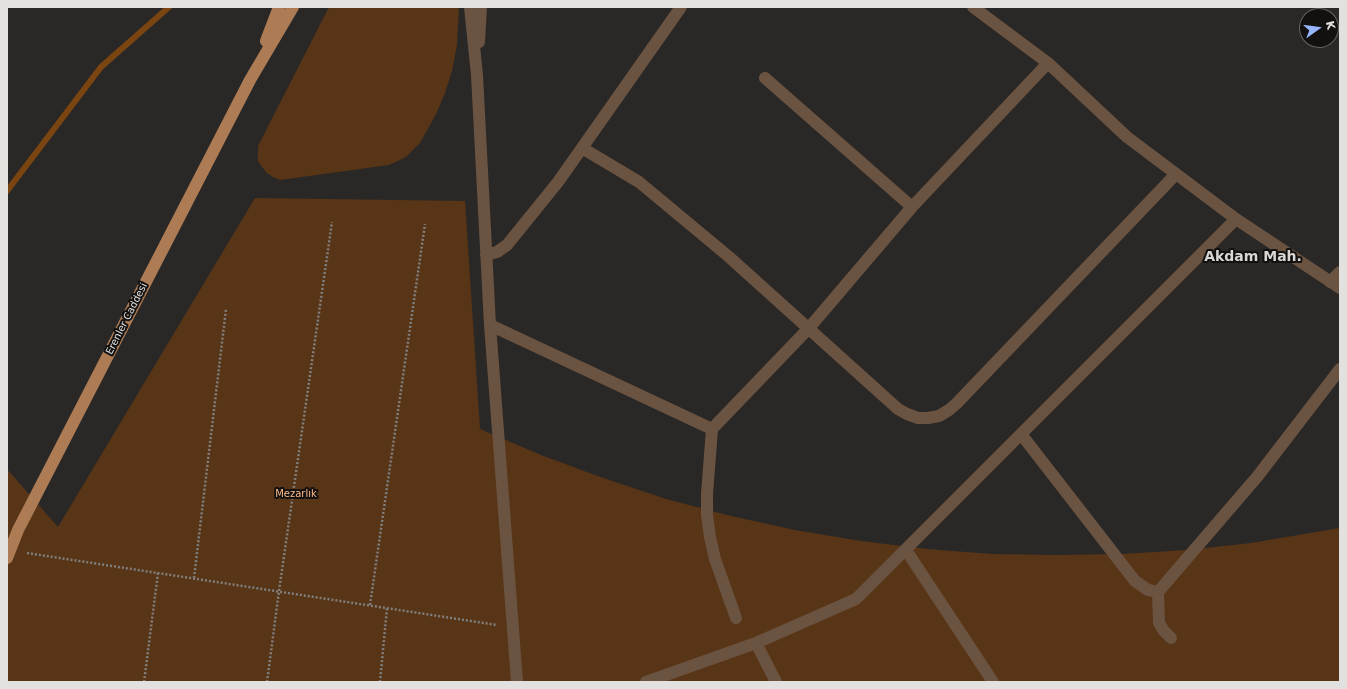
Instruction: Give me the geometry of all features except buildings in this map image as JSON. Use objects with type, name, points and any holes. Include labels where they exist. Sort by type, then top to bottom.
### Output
[{"type":"main road","name":"Erenler Caddesi","points":[[250,80],[279,7]]},
{"type":"main road","name":"Erenler Caddesi","points":[[9,554],[18,530],[250,80],[293,7]]},
{"type":"street","points":[[470,7],[477,75],[490,325],[517,682]]},
{"type":"street","points":[[477,75],[482,7]]},
{"type":"street","points":[[486,255],[498,252],[507,245],[558,182],[681,7]]},
{"type":"street","points":[[973,7],[1048,62],[1127,137],[1236,219],[1340,288]]},
{"type":"street","points":[[736,618],[717,566],[707,516],[707,494],[712,429],[809,328],[912,206],[1048,62]]},
{"type":"street","points":[[765,78],[912,206]]},
{"type":"street","points":[[582,148],[640,182],[728,256],[898,409],[918,418],[939,416],[957,403],[1176,174]]},
{"type":"street","points":[[646,682],[756,643],[856,599],[1236,219]]},
{"type":"street","points":[[1330,282],[1340,272]]},
{"type":"street","points":[[490,325],[712,429]]},
{"type":"street","points":[[1171,638],[1159,623],[1158,592],[1257,478],[1340,369]]},
{"type":"street","points":[[1022,434],[1135,581],[1148,590],[1158,592]]},
{"type":"street","points":[[906,550],[993,682]]},
{"type":"street","points":[[756,643],[776,682]]},
{"type":"path","points":[[267,682],[332,222]]},
{"type":"path","points":[[370,605],[425,224]]},
{"type":"path","points":[[194,578],[226,309]]},
{"type":"path","points":[[9,554],[194,578],[513,627]]},
{"type":"path","points":[[144,682],[158,573]]},
{"type":"path","points":[[380,682],[387,608]]},
{"type":"green space","points":[[329,7],[459,7],[457,45],[452,71],[436,114],[420,143],[406,157],[389,165],[280,180],[267,173],[258,161],[258,146]]},
{"type":"green space","name":"Mezarlık","points":[[255,198],[465,201],[480,429],[541,455],[666,499],[731,516],[795,530],[861,541],[927,549],[992,554],[1122,554],[1187,550],[1251,543],[1340,528],[1340,682],[7,682],[7,469],[58,527]]},
{"type":"waterway","points":[[7,191],[101,67],[169,7]]},
{"type":"district","name":"Akdam Mah.","points":[[1253,257]]}]
